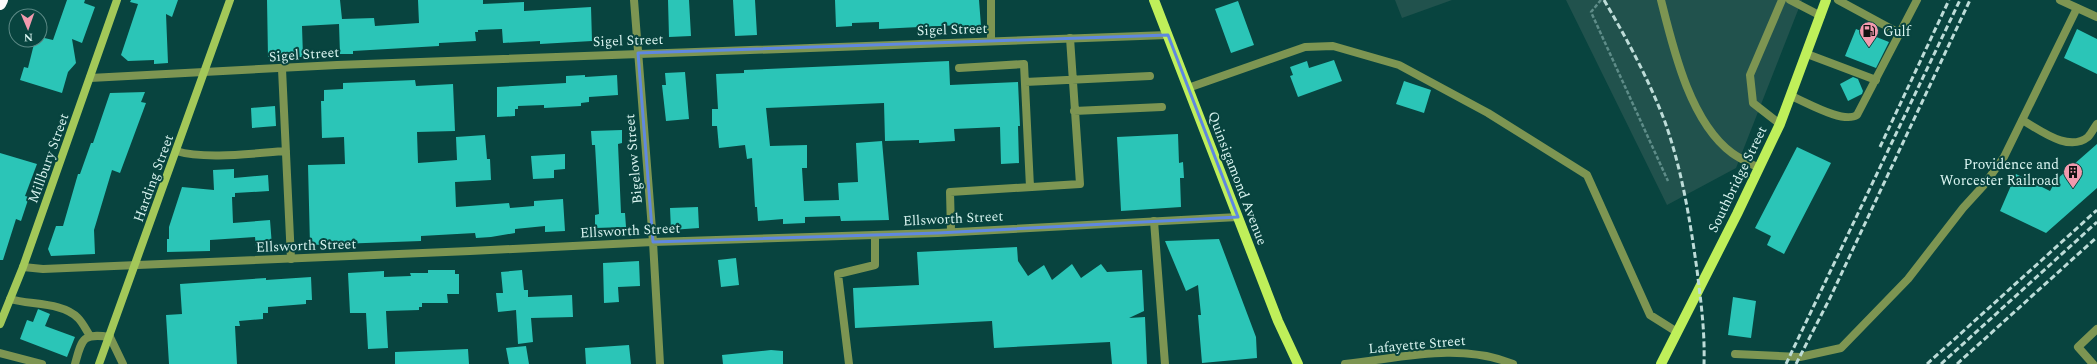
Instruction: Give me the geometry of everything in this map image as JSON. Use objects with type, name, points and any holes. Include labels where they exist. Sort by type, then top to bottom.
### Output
[{"type":"highway","points":[[0,4],[2,0]]},
{"type":"main road","name":"Millbury Street","points":[[1,319],[23,267],[117,0]]},
{"type":"main road","name":"Harding Street","points":[[99,364],[205,74],[230,0]]},
{"type":"main road","name":"Quinsigamond Avenue","points":[[1154,0],[1278,321],[1298,364]]},
{"type":"main road","name":"Southbridge Street","points":[[1661,364],[1780,124],[1826,0]]},
{"type":"street","name":"Bigelow Street","points":[[634,0],[653,242],[660,364]]},
{"type":"street","points":[[991,0],[991,41]]},
{"type":"street","points":[[1661,0],[1680,68],[1692,100],[1717,139],[1732,153],[1758,168]]},
{"type":"street","points":[[1780,124],[1753,103],[1750,75],[1782,0]]},
{"type":"street","points":[[1790,0],[1821,16]]},
{"type":"street","points":[[1838,0],[1899,33]]},
{"type":"street","points":[[1791,96],[1840,117],[1852,118],[1857,115],[1917,0]]},
{"type":"street","points":[[2060,0],[2097,18]]},
{"type":"street","points":[[1734,354],[1800,357],[1841,348],[1908,279],[1984,185],[2004,157],[2077,8]]},
{"type":"street","name":"Sigel Street","points":[[90,78],[205,74],[282,69],[638,53],[1168,35]]},
{"type":"street","points":[[951,231],[950,192],[1080,184],[1070,38]]},
{"type":"street","points":[[1188,88],[1305,47],[1333,46],[1399,65],[1488,113],[1587,175],[1650,316],[1677,332]]},
{"type":"street","points":[[1807,54],[1876,80]]},
{"type":"street","points":[[959,68],[1024,64],[1030,187]]},
{"type":"street","points":[[282,69],[291,259]]},
{"type":"street","points":[[1025,82],[1150,76]]},
{"type":"street","points":[[1074,111],[1162,107]]},
{"type":"street","points":[[2022,120],[2060,141],[2068,142],[2077,142],[2088,137],[2097,124]]},
{"type":"street","points":[[176,151],[188,154],[235,154],[286,151]]},
{"type":"street","name":"Ellsworth Street","points":[[23,267],[43,269],[134,266],[653,242],[875,235],[1238,217]]},
{"type":"street","points":[[1154,222],[1164,364]]},
{"type":"street","points":[[849,364],[838,274],[875,265],[875,235]]},
{"type":"street","points":[[10,299],[26,304],[65,309],[77,317],[90,336]]},
{"type":"street","points":[[2093,364],[2078,347],[2097,329]]},
{"type":"street","points":[[75,364],[81,343],[90,336],[110,337],[123,364]]},
{"type":"street","name":"Lafayette Street","points":[[1345,364],[1441,353],[1465,352],[1485,354],[1513,364]]},
{"type":"street","points":[[0,353],[42,364]]},
{"type":"path","points":[[1601,0],[1591,12],[1668,181]]},
{"type":"highlighted area","points":[[1168,35],[1238,217],[938,233],[653,242],[638,53]]},
{"type":"shaded area","points":[[1395,0],[1452,0],[1402,18]]},
{"type":"shaded area","points":[[1566,0],[1802,0],[1736,168],[1667,205]]},
{"type":"building","points":[[67,0],[85,0],[84,3],[95,7],[82,43],[72,39],[76,63],[68,72],[62,93],[20,80],[24,67],[28,68],[33,48],[48,48],[48,39],[53,40]]},
{"type":"building","points":[[131,0],[178,0],[172,17],[166,14],[168,63],[154,64],[154,60],[128,61],[121,55],[138,4],[130,2]]},
{"type":"building","points":[[267,0],[340,0],[342,19],[374,18],[375,26],[419,23],[418,0],[483,0],[483,4],[524,2],[524,11],[591,7],[592,41],[540,44],[540,41],[503,43],[502,29],[478,30],[478,32],[475,32],[476,41],[439,43],[439,46],[353,51],[353,54],[340,54],[339,24],[302,26],[303,57],[268,57]]},
{"type":"building","points":[[668,0],[689,0],[691,36],[669,37]]},
{"type":"building","points":[[733,0],[755,0],[757,35],[735,36]]},
{"type":"building","points":[[835,0],[979,0],[981,26],[960,27],[960,25],[879,29],[879,22],[852,23],[852,26],[836,27]]},
{"type":"building","points":[[1238,1],[1254,45],[1231,53],[1215,9]]},
{"type":"building","points":[[1856,29],[1889,42],[1876,68],[1845,56]]},
{"type":"building","points":[[2077,29],[2097,39],[2097,74],[2064,58]]},
{"type":"building","points":[[1334,60],[1342,81],[1298,97],[1290,76],[1293,75],[1290,67],[1307,61],[1309,68]]},
{"type":"building","points":[[949,61],[950,85],[1018,82],[1020,126],[1018,126],[1019,163],[1001,164],[1000,127],[954,129],[955,141],[919,143],[919,140],[885,141],[884,103],[766,108],[770,146],[807,145],[807,168],[802,168],[804,201],[839,200],[838,183],[858,182],[856,143],[882,141],[889,220],[841,221],[840,216],[805,217],[805,223],[783,224],[783,219],[758,221],[757,207],[755,207],[752,158],[747,159],[745,145],[719,148],[717,126],[712,126],[712,109],[718,109],[716,74],[744,73],[744,70]]},
{"type":"building","points":[[685,72],[689,119],[666,121],[662,85],[666,85],[665,73]]},
{"type":"building","points":[[585,75],[585,77],[617,75],[618,95],[589,97],[589,102],[581,103],[581,106],[544,108],[544,105],[518,106],[518,109],[515,109],[515,116],[497,117],[497,87],[566,83],[566,76]]},
{"type":"building","points":[[1853,77],[1858,79],[1863,91],[1862,94],[1848,101],[1840,84]]},
{"type":"building","points":[[415,80],[416,86],[453,84],[455,131],[417,132],[418,163],[457,160],[456,137],[485,135],[487,159],[490,159],[491,180],[455,182],[456,207],[509,203],[510,208],[534,206],[534,201],[563,199],[565,231],[545,232],[545,226],[515,229],[515,233],[491,237],[476,238],[475,233],[421,236],[421,241],[310,245],[308,165],[345,164],[344,137],[322,138],[321,101],[324,101],[324,90],[343,89],[343,83]]},
{"type":"building","points":[[1404,81],[1431,90],[1424,113],[1396,104]]},
{"type":"building","points":[[145,92],[141,102],[146,103],[120,173],[112,170],[94,230],[95,254],[51,256],[48,249],[56,226],[63,226],[78,174],[80,174],[91,143],[93,143],[110,93]]},
{"type":"building","points":[[275,106],[276,126],[252,128],[251,108]]},
{"type":"building","points":[[622,130],[622,143],[618,144],[621,213],[625,213],[626,227],[595,228],[595,215],[599,214],[595,145],[592,145],[591,131]]},
{"type":"building","points":[[1178,134],[1179,163],[1183,162],[1184,178],[1180,178],[1181,207],[1121,211],[1117,137]]},
{"type":"building","name":"Providence and Worcester Railroad","points":[[2097,144],[2097,188],[2046,233],[2000,211],[2016,174],[2050,191],[2056,180]]},
{"type":"building","points":[[1797,147],[1831,163],[1784,254],[1767,245],[1771,236],[1755,228]]},
{"type":"building","points":[[0,153],[37,164],[25,196],[29,197],[21,221],[16,219],[3,260],[0,260]]},
{"type":"building","points":[[565,154],[565,169],[554,170],[554,178],[533,179],[531,156]]},
{"type":"building","points":[[234,169],[234,178],[268,175],[269,191],[235,193],[235,197],[232,197],[233,223],[270,220],[272,246],[256,247],[255,237],[210,240],[210,251],[167,252],[169,227],[182,187],[214,190],[213,170]]},
{"type":"building","points":[[698,207],[699,228],[671,230],[670,208]]},
{"type":"building","points":[[1219,239],[1256,337],[1257,358],[1202,363],[1198,315],[1201,315],[1198,285],[1186,291],[1165,241]]},
{"type":"building","points":[[1017,247],[1018,261],[1028,276],[1044,265],[1052,280],[1072,264],[1081,278],[1101,264],[1107,272],[1142,270],[1144,311],[1129,318],[1145,317],[1147,364],[1112,364],[1110,342],[994,348],[992,321],[855,328],[853,288],[919,285],[917,252]]},
{"type":"building","points":[[736,258],[739,285],[721,287],[718,260]]},
{"type":"building","points":[[639,261],[640,286],[618,287],[619,302],[604,303],[603,263]]},
{"type":"building","points":[[428,270],[455,270],[455,274],[459,274],[459,294],[447,294],[448,303],[422,303],[422,307],[419,307],[419,310],[386,311],[388,348],[368,349],[366,313],[350,313],[348,273],[384,271],[384,277],[411,276],[410,273],[428,273]]},
{"type":"building","points":[[522,270],[524,290],[528,290],[528,297],[572,295],[573,317],[531,318],[533,342],[518,344],[516,310],[498,312],[496,293],[503,293],[501,272]]},
{"type":"building","points":[[311,277],[312,300],[306,300],[306,304],[268,307],[268,313],[263,313],[263,319],[239,321],[240,326],[235,326],[237,364],[169,364],[166,315],[182,314],[180,284],[266,278],[266,280]]},
{"type":"building","points":[[1733,297],[1756,301],[1751,338],[1728,335]]},
{"type":"building","points":[[38,309],[50,314],[45,326],[75,337],[67,357],[20,339],[27,320],[33,322]]},
{"type":"building","points":[[629,345],[631,364],[586,364],[585,348]]},
{"type":"building","points":[[526,346],[529,364],[509,364],[506,348]]},
{"type":"building","points":[[468,349],[469,364],[395,364],[395,352]]},
{"type":"building","points":[[771,350],[783,351],[783,364],[723,364],[722,355]]},
{"type":"railway","points":[[1604,0],[1645,75],[1665,122],[1676,158],[1688,214],[1697,270],[1703,329],[1704,364]]},
{"type":"railway","points":[[1880,147],[1949,0]]},
{"type":"railway","points":[[1786,364],[1960,0]]},
{"type":"railway","points":[[1796,364],[1830,298],[1970,0]]},
{"type":"railway","points":[[1927,364],[2097,210]]},
{"type":"railway","points":[[1941,364],[2097,222]]},
{"type":"railway","points":[[1957,364],[2097,237]]},
{"type":"place","name":"Gulf","points":[[1869,48]]},
{"type":"place","name":"Providence and Worcester Railroad","points":[[2073,189]]}]
